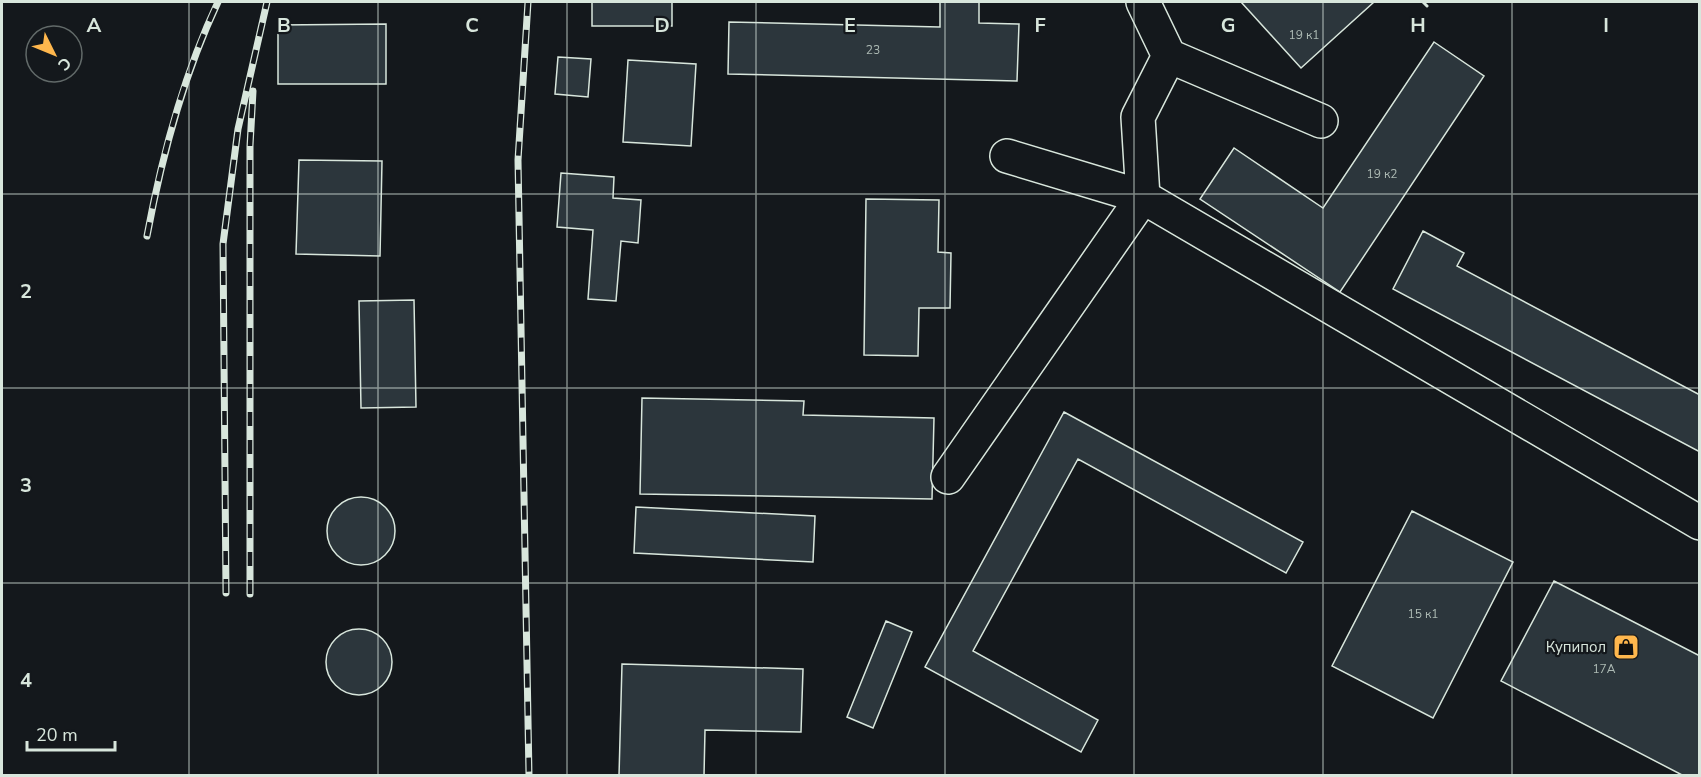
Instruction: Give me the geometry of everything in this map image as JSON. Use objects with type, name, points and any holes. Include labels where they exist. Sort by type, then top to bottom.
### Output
[{"type":"lane","points":[[1143,2],[1169,56],[1321,121]]},
{"type":"lane","points":[[948,477],[1143,197],[1138,117],[1169,56]]},
{"type":"lane","points":[[1007,156],[1143,197],[1700,523]]},
{"type":"building","points":[[592,2],[672,2],[672,26],[592,26]]},
{"type":"building","points":[[940,2],[979,2],[979,23],[1019,24],[1017,81],[728,74],[729,22],[940,27]]},
{"type":"building","points":[[1241,2],[1374,2],[1301,68]]},
{"type":"building","points":[[386,24],[386,84],[278,84],[278,25]]},
{"type":"building","points":[[1434,42],[1484,76],[1340,292],[1200,199],[1234,148],[1323,208]]},
{"type":"building","points":[[558,57],[591,59],[588,97],[555,94]]},
{"type":"building","points":[[628,60],[696,64],[691,146],[623,142]]},
{"type":"building","points":[[299,160],[382,161],[380,256],[296,254]]},
{"type":"building","points":[[561,173],[614,177],[613,198],[641,200],[638,243],[621,241],[616,301],[588,299],[593,230],[557,227]]},
{"type":"building","points":[[866,199],[939,200],[938,252],[951,253],[950,308],[919,308],[918,356],[864,355]]},
{"type":"building","points":[[1423,231],[1464,253],[1457,266],[1700,395],[1700,452],[1393,289]]},
{"type":"building","points":[[414,300],[416,407],[361,408],[359,301]]},
{"type":"building","points":[[642,398],[804,401],[803,415],[934,418],[932,499],[640,494]]},
{"type":"building","points":[[1064,412],[1303,542],[1286,573],[1078,459],[973,651],[1098,720],[1081,752],[925,667]]},
{"type":"building","points":[[361,497],[374,500],[385,507],[392,518],[395,531],[392,544],[385,555],[374,562],[361,565],[348,562],[337,555],[330,544],[327,531],[330,518],[337,507],[348,500]]},
{"type":"building","points":[[636,507],[815,516],[813,562],[634,553]]},
{"type":"building","points":[[1412,511],[1513,562],[1433,718],[1332,666]]},
{"type":"building","points":[[1554,581],[1700,656],[1700,776],[1684,776],[1501,681]]},
{"type":"building","points":[[886,621],[912,632],[873,728],[847,717]]},
{"type":"building","points":[[359,629],[372,632],[382,639],[389,649],[392,662],[389,675],[382,685],[372,692],[359,695],[346,692],[336,685],[329,675],[326,662],[329,649],[336,639],[346,632]]},
{"type":"building","points":[[622,664],[803,669],[801,732],[705,730],[704,776],[619,776]]},
{"type":"railway","points":[[147,236],[175,116],[194,58],[218,2]]},
{"type":"railway","points":[[226,593],[223,244],[238,129],[267,2]]},
{"type":"railway","points":[[528,2],[518,160],[529,776]]},
{"type":"railway","points":[[250,594],[250,146],[253,91]]},
{"type":"wall","points":[[1423,2],[1427,6]]},
{"type":"place","name":"Купипол","points":[[1626,647]]}]
